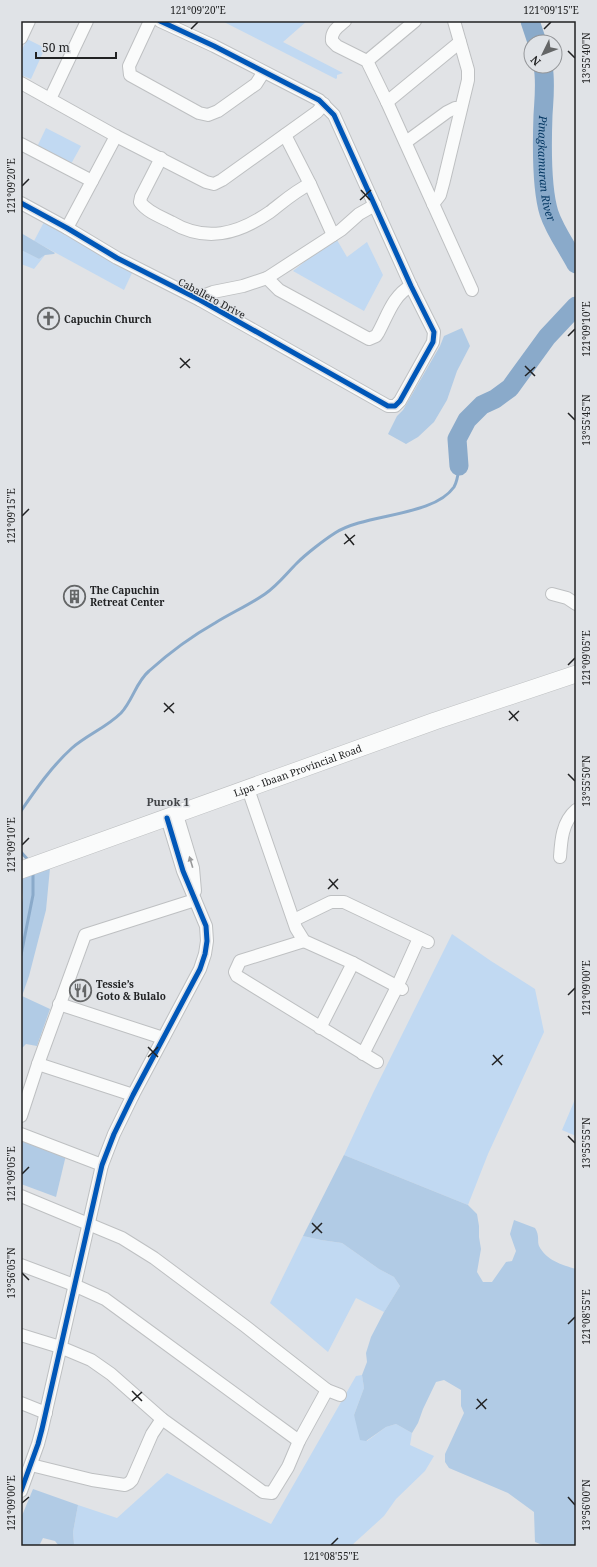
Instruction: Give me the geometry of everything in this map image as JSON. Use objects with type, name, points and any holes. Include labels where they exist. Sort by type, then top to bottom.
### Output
[{"type":"main road","name":"Lipa - Ibaan Provincial Road","points":[[21,870],[172,817],[434,721],[576,674]]},
{"type":"street","points":[[21,38],[29,21]]},
{"type":"street","points":[[50,99],[87,21]]},
{"type":"street","points":[[150,21],[128,66],[130,75],[199,113],[208,115],[218,111],[256,84],[263,73]]},
{"type":"street","points":[[160,21],[214,46],[324,104],[334,115],[411,286],[398,295],[378,333],[373,338],[369,339],[278,290],[267,278]]},
{"type":"street","points":[[345,21],[334,30],[331,37],[332,41],[337,46],[367,61],[406,142],[472,290]]},
{"type":"street","points":[[367,61],[415,21]]},
{"type":"street","points":[[433,204],[438,199],[442,190],[469,75],[454,21]]},
{"type":"street","points":[[387,102],[460,42]]},
{"type":"street","points":[[21,84],[116,136],[206,182],[214,184],[222,180],[317,112],[324,104]]},
{"type":"street","points":[[406,142],[447,112],[455,108],[461,108]]},
{"type":"street","points":[[285,135],[310,184],[333,235]]},
{"type":"street","points":[[67,228],[116,136]]},
{"type":"street","points":[[21,144],[92,181]]},
{"type":"street","points":[[161,158],[142,195],[140,202],[146,208],[173,224],[198,233],[217,234],[243,228],[254,222],[300,189],[310,184]]},
{"type":"street","name":"Caballero Drive","points":[[21,203],[117,258],[200,300],[388,406],[395,406],[400,401],[435,336],[433,329],[411,286]]},
{"type":"street","points":[[200,300],[205,295],[213,292],[243,286],[267,278],[333,235],[359,214],[375,205]]},
{"type":"street","points":[[552,594],[567,598],[576,604]]},
{"type":"street","points":[[248,789],[296,928],[304,940],[353,963],[399,988]]},
{"type":"street","points":[[560,858],[564,829],[570,817],[576,810]]},
{"type":"street","points":[[21,1491],[38,1444],[46,1413],[102,1165],[114,1134],[133,1095],[200,969],[205,954],[207,941],[206,926],[195,900],[193,868],[172,817]]},
{"type":"street","points":[[21,1116],[59,1004],[85,935],[195,900]]},
{"type":"street","points":[[294,920],[331,902],[344,902],[423,940],[363,1054]]},
{"type":"street","points":[[304,940],[240,961],[235,972],[237,976],[377,1062]]},
{"type":"street","points":[[320,1028],[353,963]]},
{"type":"street","points":[[59,1004],[163,1038]]},
{"type":"street","points":[[38,1064],[133,1095]]},
{"type":"street","points":[[21,1134],[102,1165]]},
{"type":"street","points":[[21,1196],[122,1238],[154,1258],[327,1390],[340,1395]]},
{"type":"street","points":[[21,1265],[74,1285],[105,1299],[299,1441]]},
{"type":"street","points":[[21,1335],[60,1347],[92,1360],[111,1374],[162,1419],[263,1492],[272,1493],[288,1467],[299,1441],[327,1390]]},
{"type":"street","points":[[21,1403],[46,1413]]},
{"type":"street","points":[[31,1465],[92,1480],[125,1485],[132,1480],[152,1434],[162,1419]]},
{"type":"shaded area","points":[[222,21],[307,21],[283,42],[343,73],[337,75],[336,79]]},
{"type":"shaded area","points":[[27,39],[45,48],[31,79],[21,75],[21,52]]},
{"type":"shaded area","points":[[46,128],[81,146],[71,164],[37,147]]},
{"type":"shaded area","points":[[44,222],[132,273],[124,290],[34,241]]},
{"type":"shaded area","points":[[21,233],[55,253],[45,255],[39,259],[21,250]]},
{"type":"shaded area","points":[[337,240],[347,257],[367,242],[383,275],[364,311],[293,271],[313,255]]},
{"type":"shaded area","points":[[21,250],[39,259],[45,255],[34,269],[21,264]]},
{"type":"shaded area","points":[[462,328],[470,346],[457,371],[447,400],[434,422],[418,437],[406,444],[388,434],[397,416],[403,410],[440,346],[444,336]]},
{"type":"shaded area","points":[[50,868],[46,910],[29,976],[22,996],[50,1009],[37,1046],[26,1044],[21,1049],[21,908],[23,897],[21,878]]},
{"type":"shaded area","points":[[452,934],[535,989],[544,1032],[488,1154],[468,1205],[344,1155]]},
{"type":"shaded area","points":[[576,1097],[576,1136],[562,1130]]},
{"type":"shaded area","points":[[21,1140],[66,1155],[56,1197],[21,1184]]},
{"type":"shaded area","points":[[344,1155],[468,1205],[477,1214],[481,1249],[477,1272],[483,1282],[492,1282],[506,1262],[512,1261],[516,1251],[510,1234],[514,1220],[535,1228],[538,1244],[546,1255],[560,1264],[576,1269],[576,1546],[545,1546],[535,1542],[534,1512],[508,1493],[449,1468],[445,1462],[445,1454],[464,1413],[461,1406],[461,1390],[444,1380],[436,1382],[412,1433],[396,1424],[386,1427],[366,1441],[360,1440],[354,1415],[364,1388],[362,1375],[367,1362],[366,1353],[371,1337],[400,1286],[394,1277],[379,1269],[342,1243],[303,1236]]},
{"type":"shaded area","points":[[303,1236],[342,1243],[379,1269],[394,1277],[400,1286],[384,1312],[356,1298],[328,1352],[270,1303]]},
{"type":"shaded area","points":[[362,1375],[364,1388],[354,1415],[367,1441],[386,1427],[396,1424],[412,1433],[410,1445],[434,1456],[425,1471],[396,1499],[384,1516],[351,1546],[70,1546],[74,1543],[73,1532],[78,1505],[117,1518],[167,1473],[271,1524],[356,1376]]},
{"type":"shaded area","points":[[33,1489],[78,1505],[73,1532],[74,1544],[70,1546],[59,1546],[55,1541],[43,1538],[39,1546],[21,1546],[21,1518]]},
{"type":"waterway","name":"Pinagkamuran River","points":[[530,21],[534,34]]},
{"type":"waterway","name":"Pinagkamuran River","points":[[544,74],[543,164],[546,202],[554,226],[576,264]]},
{"type":"waterway","name":"Pinagkamuran River","points":[[459,466],[457,439],[467,420],[482,405],[495,399],[510,388],[547,337],[576,306]]},
{"type":"waterway","points":[[21,811],[32,794],[58,762],[78,743],[110,723],[121,713],[145,675],[173,651],[206,628],[270,591],[297,563],[335,533],[364,522],[431,504],[444,497],[454,487],[458,477],[459,466]]},
{"type":"waterway","points":[[21,852],[29,861]]},
{"type":"waterway","points":[[21,955],[33,895],[33,872]]},
{"type":"cycle path","points":[[21,203],[117,258],[200,300],[388,406],[395,406],[400,401],[433,342],[434,332],[411,286],[334,115],[319,100],[214,46],[160,21]]},
{"type":"cycle path","points":[[21,1491],[42,1429],[102,1165],[114,1134],[133,1095],[200,969],[205,954],[207,941],[206,926],[183,871],[167,818]]},
{"type":"place","name":"Capuchin Church","points":[[48,319]]},
{"type":"place","name":"The Capuchin Retreat Center","points":[[75,596]]},
{"type":"place","name":"Tessie’s Goto & Bulalo","points":[[80,990]]},
{"type":"district","name":"Purok 1","points":[[168,802]]}]
